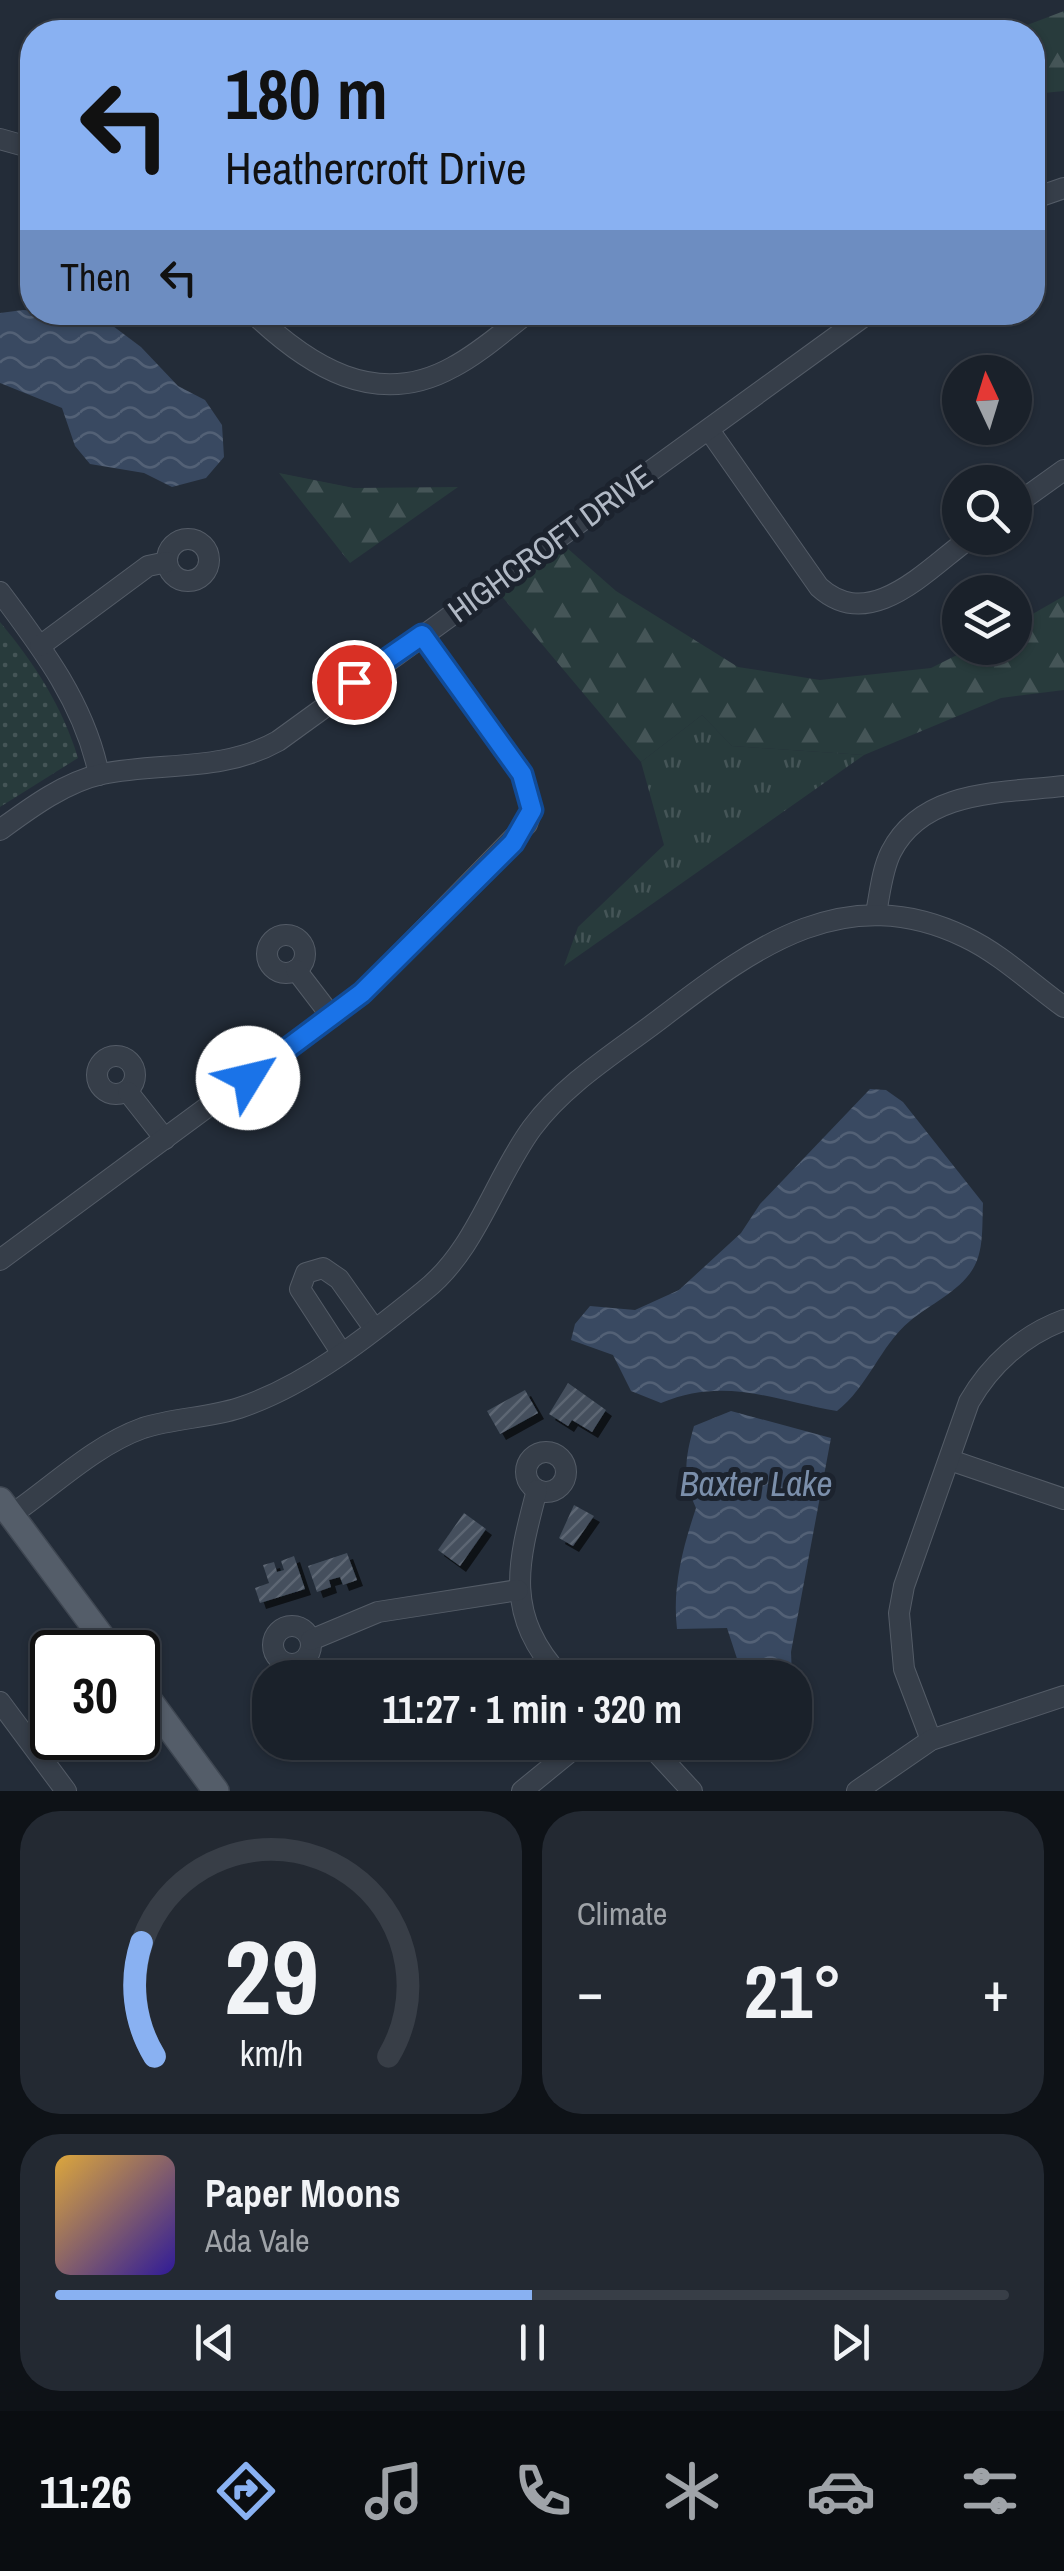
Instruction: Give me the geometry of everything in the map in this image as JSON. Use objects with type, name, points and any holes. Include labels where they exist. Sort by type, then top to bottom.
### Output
[{"type":"main road","points":[[5,1508],[96,1630]]},
{"type":"main road","points":[[160,1716],[216,1791]]},
{"type":"street","points":[[269,325],[330,373],[363,384],[397,384],[453,368],[512,325]]},
{"type":"street","name":"HIGHCROFT DRIVE","points":[[0,830],[66,788],[99,775],[218,763],[255,754],[852,325]]},
{"type":"street","points":[[709,430],[819,587],[830,597],[855,606],[883,601],[947,555]]},
{"type":"street","points":[[1032,493],[1064,470]]},
{"type":"street","points":[[40,646],[148,566],[168,562]]},
{"type":"street","points":[[0,592],[40,646],[89,727],[99,775]]},
{"type":"street","points":[[0,1260],[332,1017],[513,843],[532,810],[522,774],[422,635]]},
{"type":"street","points":[[876,913],[891,852],[918,818],[965,798],[1064,786]]},
{"type":"street","points":[[5,1508],[144,1428],[257,1402],[304,1380],[428,1288],[459,1254],[528,1132],[572,1086],[735,962],[773,940],[812,924],[876,913],[934,924],[967,938],[1064,1007]]},
{"type":"street","points":[[296,970],[332,1017]]},
{"type":"street","points":[[128,1092],[164,1139]]},
{"type":"street","points":[[341,1352],[305,1302],[300,1289],[306,1274],[323,1268],[339,1278],[372,1327]]},
{"type":"street","points":[[931,1740],[910,1686],[898,1631],[904,1586],[968,1402],[984,1376],[1039,1332],[1064,1320]]},
{"type":"street","points":[[950,1460],[1064,1498]]},
{"type":"street","points":[[538,1490],[517,1568],[518,1590],[532,1636],[549,1660]]},
{"type":"street","points":[[311,1640],[378,1612],[518,1590]]},
{"type":"street","points":[[857,1791],[931,1740],[1064,1696]]},
{"type":"street","points":[[0,1702],[66,1791]]},
{"type":"street","points":[[522,1791],[560,1760]]},
{"type":"street","points":[[664,1760],[692,1791]]},
{"type":"green space","points":[[1064,11],[1064,91],[1045,93],[1045,20],[1040,20]]},
{"type":"green space","points":[[279,473],[354,488],[458,487],[350,563]]},
{"type":"green space","points":[[566,547],[616,591],[738,667],[820,680],[931,668],[942,662],[1032,665],[1032,614],[1064,596],[1064,690],[1001,698],[864,755],[732,746],[702,715],[641,762],[499,593]]},
{"type":"green space","points":[[0,622],[46,686],[78,758],[0,807]]},
{"type":"green space","points":[[702,715],[732,746],[864,755],[564,966],[578,927],[664,845],[641,762]]},
{"type":"water","points":[[20,310],[20,325],[112,325],[141,347],[178,386],[205,400],[222,425],[224,457],[206,478],[172,487],[144,473],[90,464],[75,446],[62,408],[0,383],[0,313]]},
{"type":"water","points":[[870,1089],[886,1090],[903,1102],[983,1203],[981,1243],[970,1274],[900,1331],[837,1411],[728,1391],[706,1391],[661,1403],[631,1391],[613,1355],[571,1340],[575,1324],[590,1306],[635,1310],[679,1290],[741,1233],[760,1204]]},
{"type":"water","name":"Baxter Lake","points":[[731,1411],[831,1438],[791,1660],[737,1660],[727,1628],[677,1629],[680,1567],[696,1508],[687,1477],[694,1426]]},
{"type":"building","points":[[568,1383],[606,1410],[592,1432],[572,1420],[568,1426],[549,1414]]},
{"type":"building","points":[[525,1390],[538,1413],[500,1434],[487,1411]]},
{"type":"building","points":[[574,1505],[594,1516],[573,1546],[559,1538]]},
{"type":"building","points":[[464,1513],[486,1529],[460,1566],[438,1550]]},
{"type":"building","points":[[347,1553],[357,1580],[343,1585],[340,1577],[329,1580],[331,1587],[317,1592],[308,1566]]},
{"type":"building","points":[[294,1556],[305,1589],[260,1603],[255,1588],[269,1583],[263,1565],[274,1562],[277,1572],[284,1570],[281,1561]]},
{"type":"route","points":[[248,1078],[362,993],[513,843],[532,810],[522,774],[422,635],[354,682]]}]
